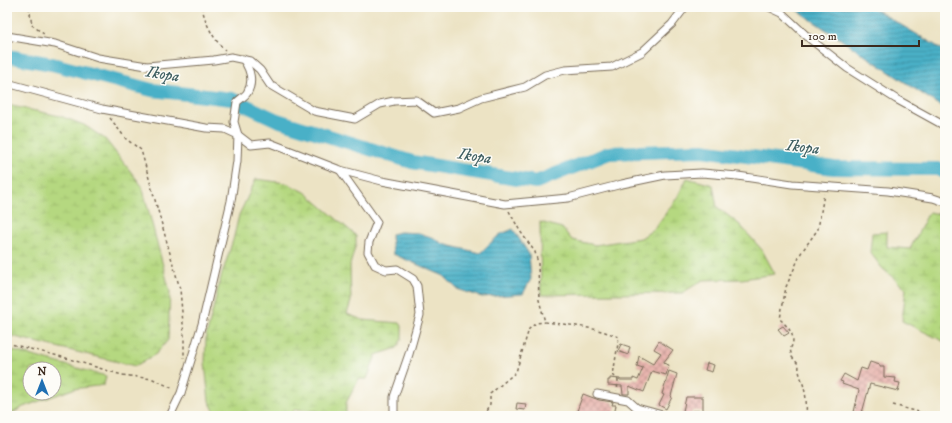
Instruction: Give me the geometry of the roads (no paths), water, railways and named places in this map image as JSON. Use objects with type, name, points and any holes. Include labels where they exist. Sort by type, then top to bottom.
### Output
[{"type":"street","points":[[7,36],[55,44],[98,58],[147,66],[231,57],[243,59],[250,61],[270,85],[314,111],[355,119],[380,104],[394,101],[416,100],[434,113],[459,108],[481,98],[525,87],[545,75],[565,70],[612,67],[642,52],[672,24],[685,7]]},
{"type":"street","points":[[769,7],[782,13],[810,39],[847,68],[896,99],[945,126]]},
{"type":"street","points":[[243,59],[249,67],[251,81]]},
{"type":"street","points":[[170,416],[181,393],[202,324],[231,201],[237,161],[238,135],[234,122],[237,102],[247,93],[253,77],[264,77]]},
{"type":"street","points":[[7,83],[102,108],[206,128],[225,129],[238,135],[251,145],[270,143],[340,170],[382,181],[505,204],[568,198],[665,175],[702,173],[738,176],[792,184],[888,191],[933,198],[945,202]]},
{"type":"street","points":[[340,170],[377,222],[369,242],[368,252],[375,265],[386,270],[397,269],[412,278],[417,286],[420,315],[409,354],[394,397],[394,416]]},
{"type":"street","points":[[598,394],[628,400],[637,408],[666,416]]},
{"type":"water","points":[[792,7],[871,7],[945,51],[945,109]]},
{"type":"water","points":[[513,229],[529,254],[531,279],[523,294],[482,297],[457,289],[444,276],[393,254],[391,234],[400,232],[419,233],[434,238],[443,244],[480,253],[499,235]]},
{"type":"waterway","name":"Ikopa","points":[[7,56],[52,64],[152,90],[232,99],[277,120],[412,162],[536,182],[609,153],[702,150],[834,168],[938,169],[945,173]]}]
